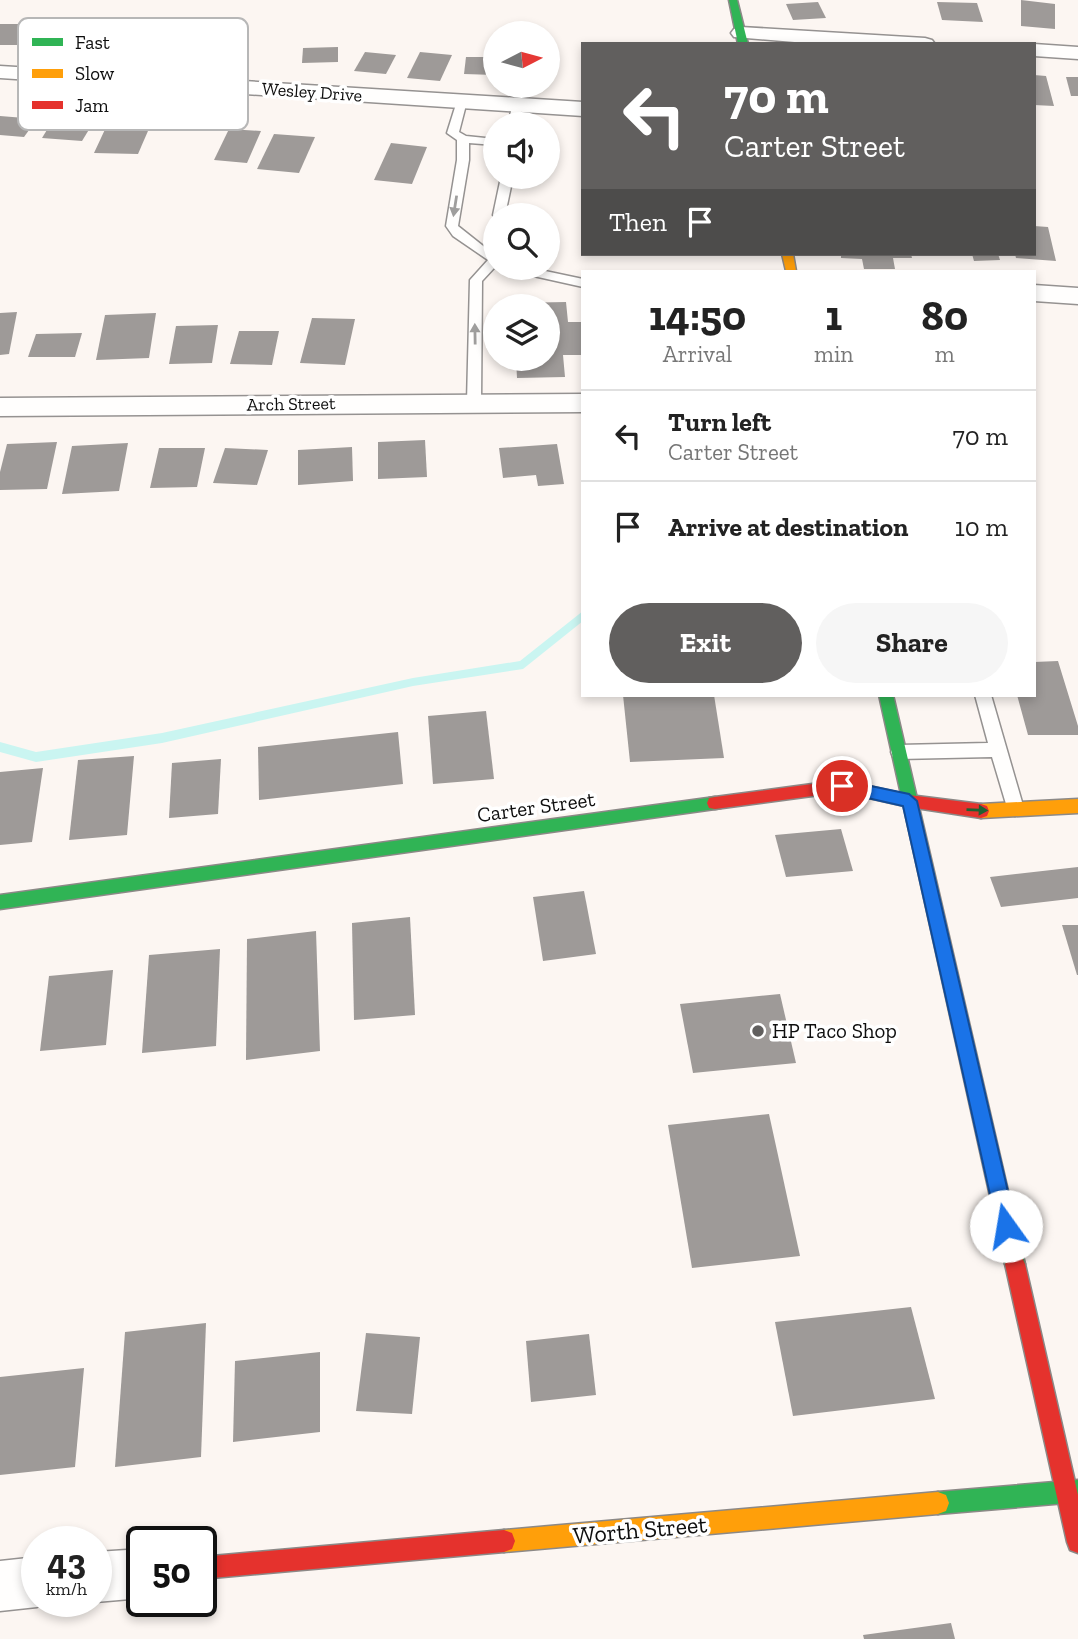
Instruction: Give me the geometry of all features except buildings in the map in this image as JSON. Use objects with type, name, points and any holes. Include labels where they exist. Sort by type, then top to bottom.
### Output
[{"type":"street","points":[[733,0],[742,38],[864,42]]},
{"type":"street","points":[[1036,50],[1078,53]]},
{"type":"street","name":"Wesley Drive","points":[[0,72],[18,73]]},
{"type":"street","name":"Wesley Drive","points":[[248,88],[462,101],[507,112]]},
{"type":"street","name":"Wesley Drive","points":[[542,112],[581,109]]},
{"type":"street","points":[[1036,293],[1078,296]]},
{"type":"street","name":"Arch Street","points":[[0,408],[581,402]]},
{"type":"street","points":[[886,697],[1072,1492],[1078,1542]]},
{"type":"street","name":"Carter Street","points":[[0,902],[842,786],[909,801],[975,811],[1078,806]]},
{"type":"street","name":"Worth Street","points":[[217,1567],[1072,1492]]},
{"type":"street","points":[[0,1586],[21,1584]]},
{"type":"lane","points":[[462,101],[453,133],[463,139],[483,141]]},
{"type":"lane","points":[[463,139],[463,160],[452,226],[457,233],[483,251]]},
{"type":"lane","points":[[474,402],[476,280],[483,273]]},
{"type":"lane","points":[[560,278],[581,283]]},
{"type":"lane","points":[[984,697],[1015,809]]},
{"type":"lane","points":[[899,752],[998,750]]},
{"type":"waterway","points":[[0,747],[36,757],[162,738],[413,682],[523,665],[581,617]]},
{"type":"traffic: fast","points":[[733,0],[743,42]]},
{"type":"traffic: fast","points":[[886,697],[1015,1264]]},
{"type":"traffic: fast","points":[[0,902],[715,803]]},
{"type":"traffic: fast","points":[[938,1503],[1078,1491]]},
{"type":"traffic: slow","points":[[788,256],[791,270]]},
{"type":"traffic: slow","points":[[981,811],[1078,806]]},
{"type":"traffic: slow","points":[[504,1541],[938,1503]]},
{"type":"traffic: jam","points":[[715,803],[842,786],[909,801],[981,811]]},
{"type":"traffic: jam","points":[[1015,1264],[1078,1542]]},
{"type":"traffic: jam","points":[[217,1567],[504,1541]]},
{"type":"place","name":"HP Taco Shop","points":[[758,1031]]},
{"type":"route","points":[[842,786],[909,801],[1006,1226]]}]
